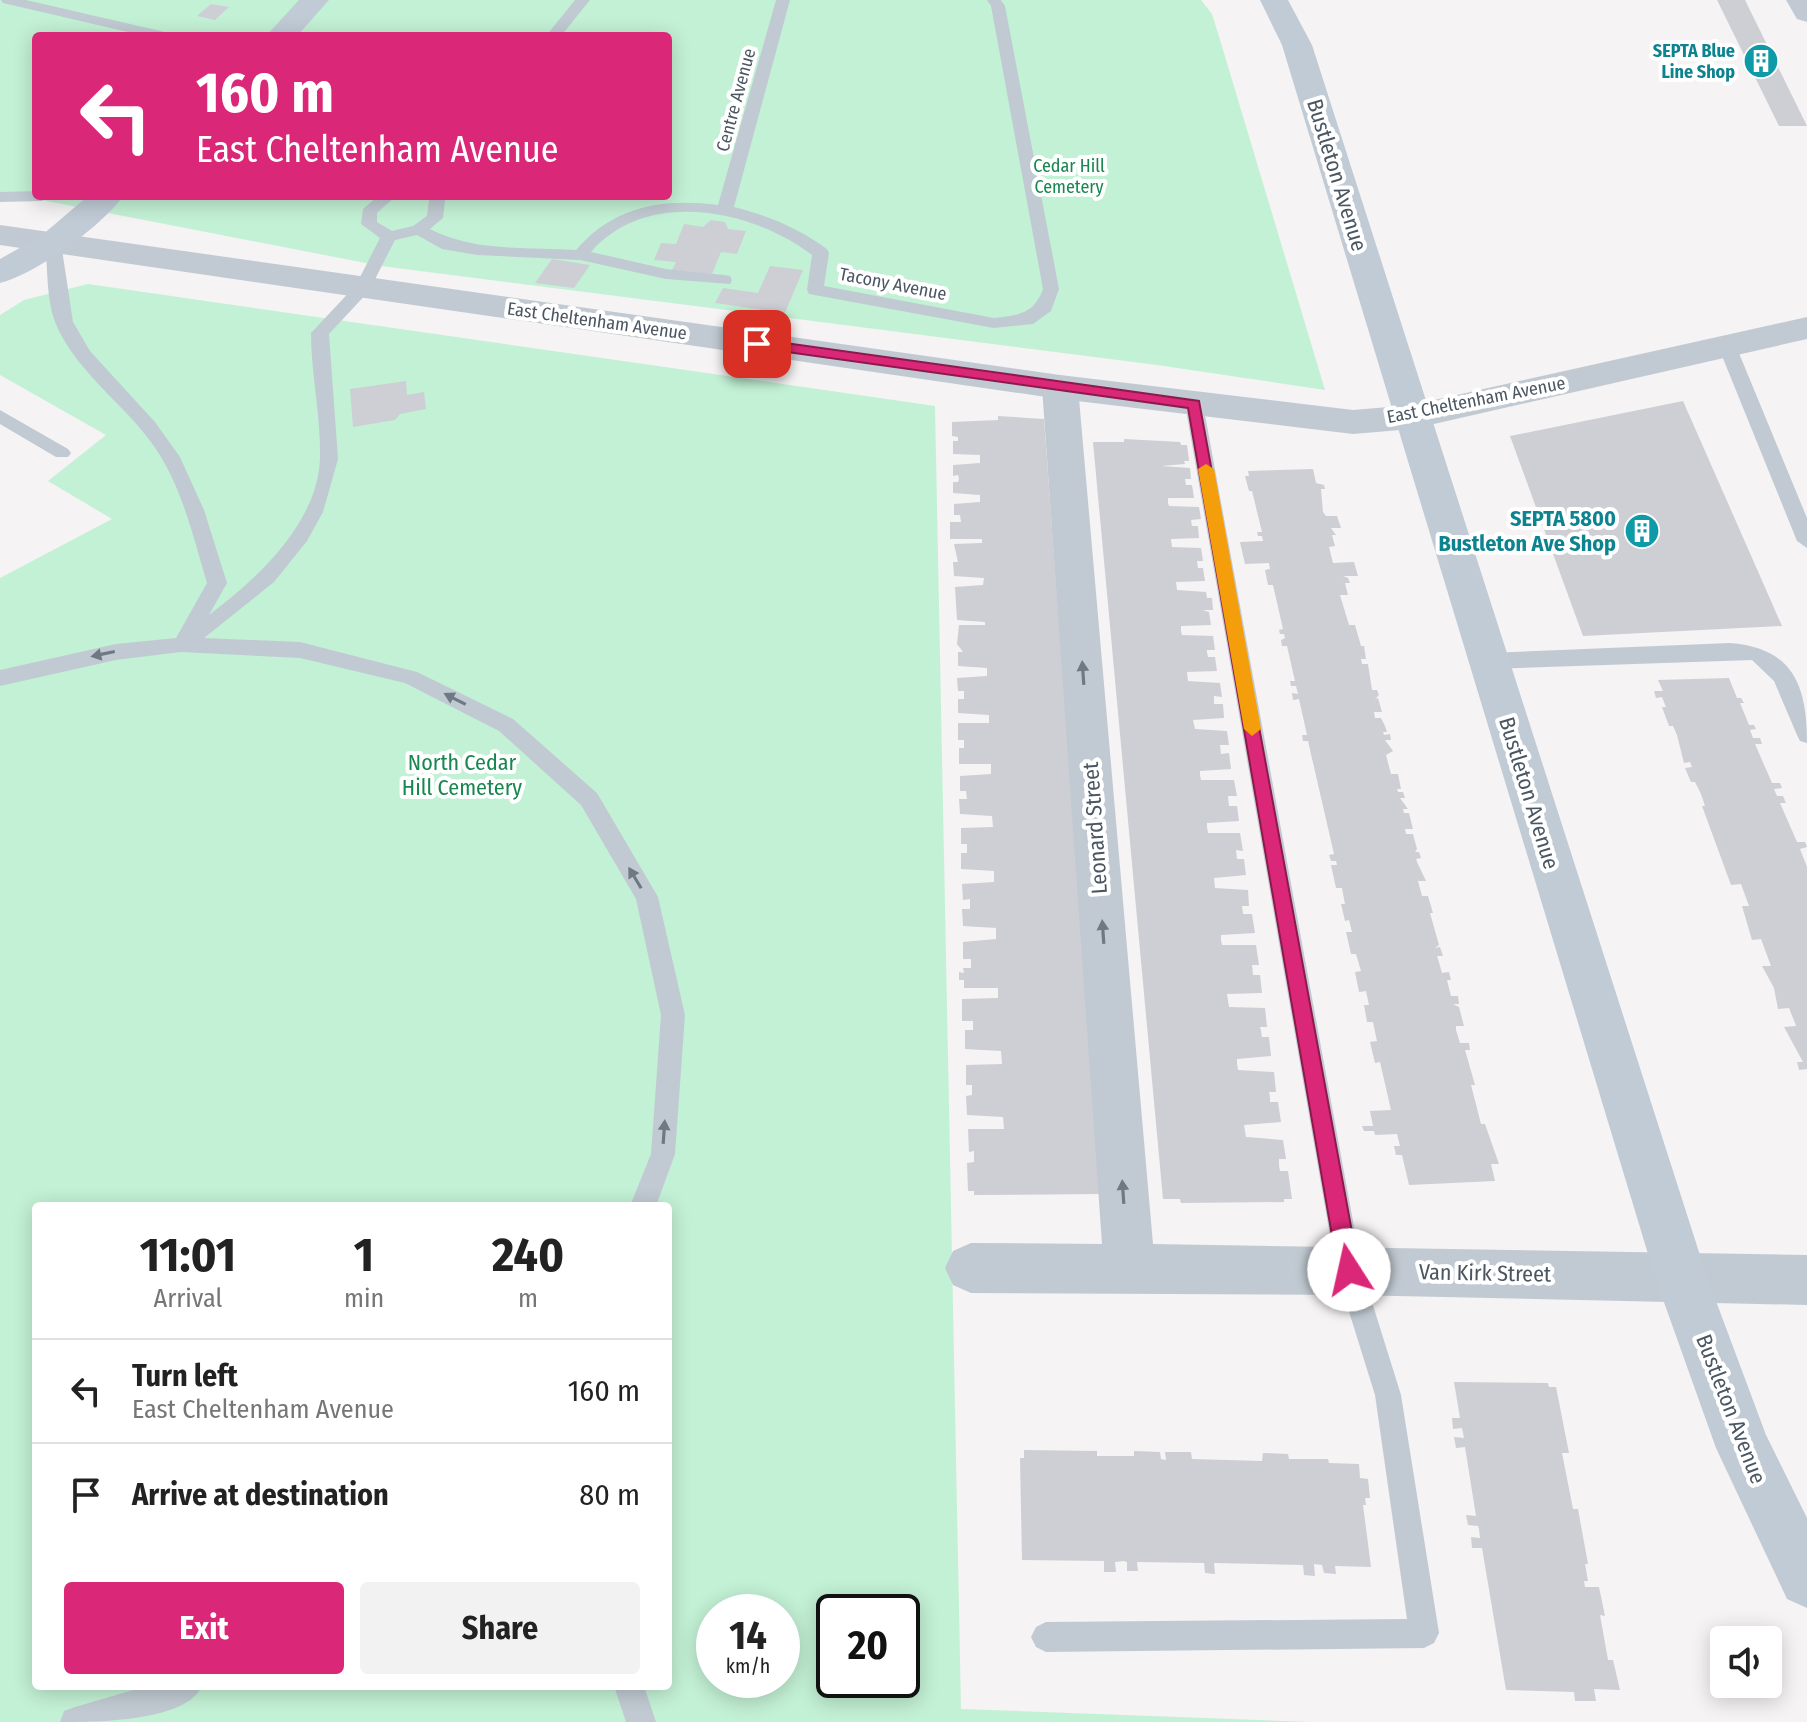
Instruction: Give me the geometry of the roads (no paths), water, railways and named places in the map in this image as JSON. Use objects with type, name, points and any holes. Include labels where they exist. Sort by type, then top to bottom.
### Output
[{"type":"main road","points":[[285,32],[315,0]]},
{"type":"main road","name":"Bustleton Avenue","points":[[1274,0],[1297,45],[1681,1277],[1743,1448],[1785,1540],[1807,1579]]},
{"type":"main road","points":[[0,273],[53,243],[95,200]]},
{"type":"street","points":[[1800,0],[1807,13]]},
{"type":"street","name":"East Cheltenham Avenue","points":[[0,235],[1060,387],[1353,422],[1412,417],[1807,328]]},
{"type":"street","name":"Leonard Street","points":[[1060,387],[1129,1269]]},
{"type":"street","name":"Van Kirk Street","points":[[971,1268],[1349,1270],[1807,1280]]},
{"type":"lane","points":[[8,0],[147,32]]},
{"type":"lane","points":[[556,32],[583,0]]},
{"type":"lane","name":"Centre Avenue","points":[[725,209],[783,0]]},
{"type":"lane","name":"Tacony Avenue","points":[[580,255],[585,246],[614,222],[640,211],[725,209],[787,229],[807,239],[821,253],[815,290],[994,323],[1027,320],[1045,307],[1051,289],[998,6],[994,0]]},
{"type":"lane","points":[[0,197],[32,196]]},
{"type":"lane","points":[[383,200],[369,212],[369,224],[389,237],[419,230],[435,218],[437,200]]},
{"type":"lane","points":[[419,230],[448,245],[477,250],[580,255],[666,274],[724,280]]},
{"type":"lane","points":[[181,645],[256,591],[301,538],[318,504],[330,459],[319,370],[320,333],[363,287],[389,237]]},
{"type":"lane","points":[[53,243],[63,320],[88,359],[160,441],[184,482],[217,583],[181,645]]},
{"type":"lane","points":[[1727,346],[1807,541]]},
{"type":"lane","points":[[1046,1637],[1424,1633],[1388,1395],[1349,1270],[1194,404]]},
{"type":"lane","points":[[0,416],[62,453]]},
{"type":"lane","points":[[0,678],[116,652],[181,645],[300,650],[410,677],[506,725],[589,799],[647,897],[673,1015],[663,1154],[645,1202]]},
{"type":"lane","points":[[1488,661],[1730,651],[1757,653],[1774,664],[1782,677],[1807,735]]},
{"type":"lane","points":[[75,1722],[175,1690]]},
{"type":"lane","points":[[630,1690],[641,1722]]},
{"type":"place","name":"SEPTA Blue Line Shop","points":[[1761,61]]},
{"type":"place","name":"SEPTA 5800 Bustleton Ave Shop","points":[[1642,531]]},
{"type":"park label","name":"Cedar Hill Cemetery","points":[[1069,176]]},
{"type":"park label","name":"North Cedar Hill Cemetery","points":[[462,774]]}]
